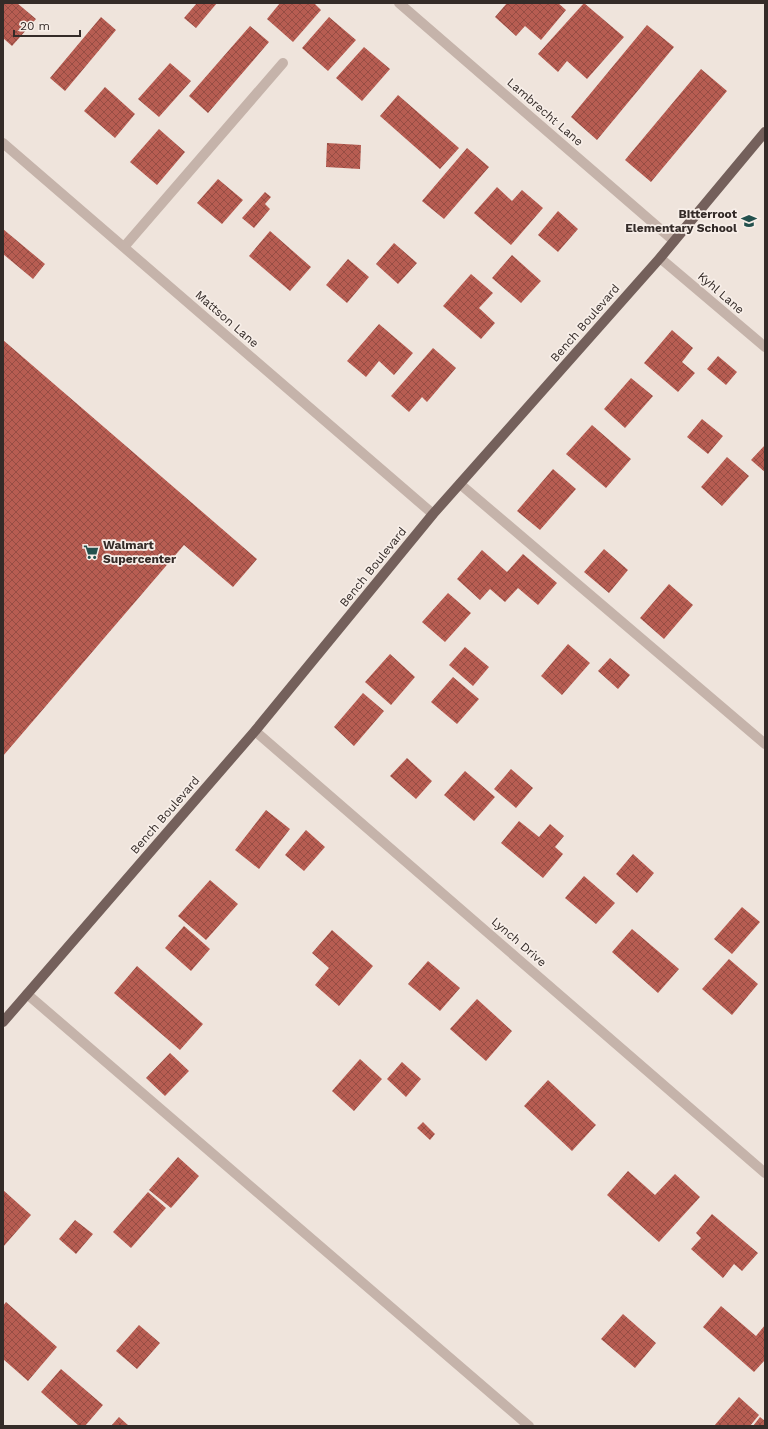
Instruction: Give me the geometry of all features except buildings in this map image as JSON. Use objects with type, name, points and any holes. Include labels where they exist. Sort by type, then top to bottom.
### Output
[{"type":"main road","name":"Bench Boulevard","points":[[3,1022],[255,731],[433,514],[660,258],[765,132]]},
{"type":"street","name":"Lambrecht Lane","points":[[399,3],[674,241]]},
{"type":"street","points":[[124,247],[283,62]]},
{"type":"street","name":"Mattson Lane","points":[[3,143],[433,514]]},
{"type":"street","name":"Kyhl Lane","points":[[660,258],[765,348]]},
{"type":"street","points":[[460,484],[765,744]]},
{"type":"street","name":"Lynch Drive","points":[[255,731],[765,1173]]},
{"type":"street","points":[[27,994],[529,1426]]},
{"type":"place","name":"Bitterroot Elementary School","points":[[749,221]]},
{"type":"place","name":"Walmart Supercenter","points":[[91,552]]}]
